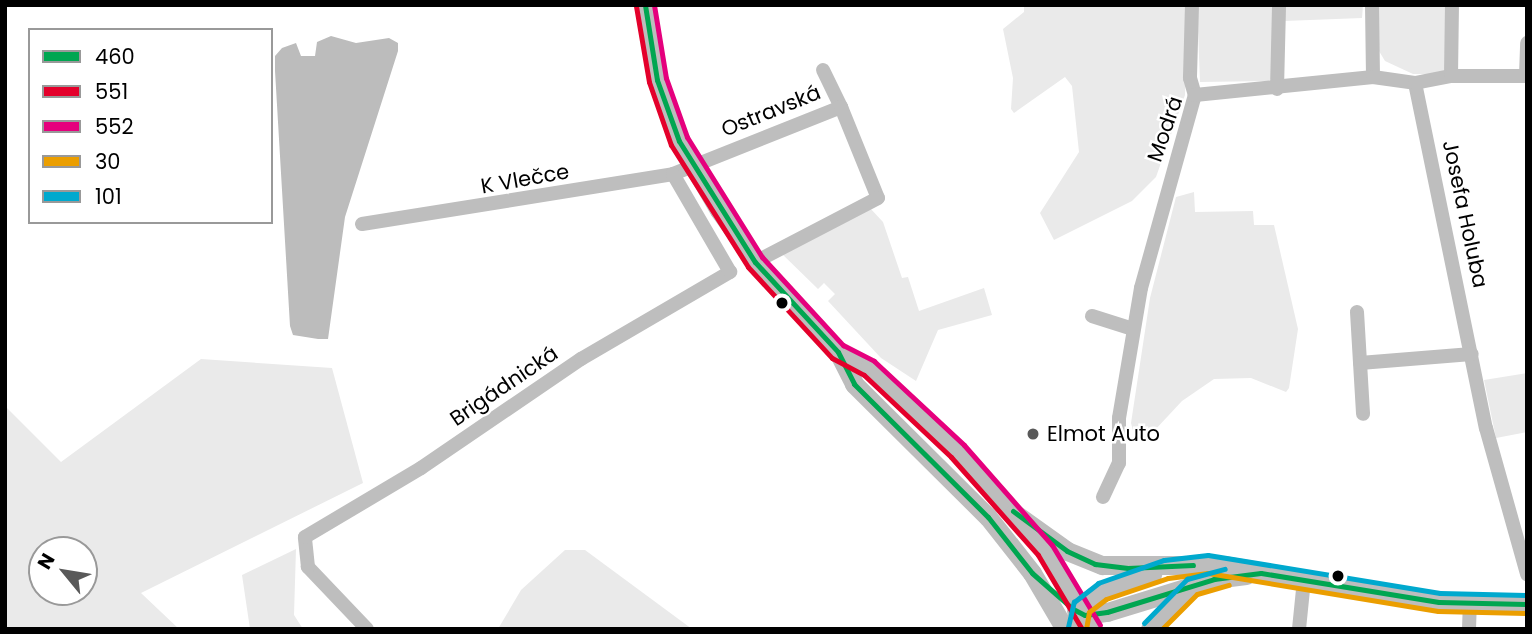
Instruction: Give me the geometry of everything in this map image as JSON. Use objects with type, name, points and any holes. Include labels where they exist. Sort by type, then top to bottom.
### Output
[{"type":"main road","points":[[645,5],[657,80],[679,141],[755,262],[838,352],[854,384],[988,517],[1032,573],[1065,629]]},
{"type":"main road","points":[[838,352],[869,368],[957,451],[1045,550],[1083,618]]},
{"type":"main road","points":[[1014,513],[1089,562],[1117,568],[1166,569],[1216,564],[1470,605],[1527,604]]},
{"type":"main road","points":[[1083,618],[1102,591],[1166,569]]},
{"type":"main road","points":[[1032,573],[1083,618]]},
{"type":"main road","points":[[1083,618],[1192,586],[1261,573]]},
{"type":"main road","points":[[1150,629],[1192,586]]},
{"type":"street","points":[[1192,5],[1190,78],[1195,95]]},
{"type":"street","points":[[1277,89],[1279,5]]},
{"type":"street","points":[[1372,5],[1373,77]]},
{"type":"street","points":[[1451,76],[1452,5]]},
{"type":"street","points":[[1527,43],[1527,76]]},
{"type":"street","points":[[823,69],[841,107]]},
{"type":"street","name":"Modrá","points":[[1103,497],[1119,463],[1119,418],[1133,329],[1181,134],[1195,95],[1277,89],[1373,77],[1415,83],[1451,76],[1527,76]]},
{"type":"street","name":"Josefa Holuba","points":[[1415,83],[1486,428],[1527,574]]},
{"type":"street","name":"Ostravská","points":[[694,167],[841,107],[878,198],[755,262]]},
{"type":"street","name":"K Vlečce","points":[[362,224],[673,174],[694,167]]},
{"type":"street","name":"Brigádnická","points":[[367,629],[308,567],[305,537],[421,468],[581,359],[730,272],[673,174]]},
{"type":"street","points":[[1357,312],[1363,414]]},
{"type":"street","points":[[1092,316],[1133,329]]},
{"type":"street","points":[[1360,363],[1472,354]]},
{"type":"street","points":[[1299,629],[1304,580]]},
{"type":"street","points":[[1469,629],[1470,605]]},
{"type":"shaded area","points":[[1024,5],[1188,5],[1185,95],[1156,177],[1132,201],[1054,240],[1040,213],[1079,152],[1072,86],[1065,77],[1014,113],[1011,109],[1013,78],[1003,29],[1024,12]]},
{"type":"shaded area","points":[[1197,5],[1275,5],[1273,76],[1269,81],[1200,82]]},
{"type":"shaded area","points":[[1284,5],[1363,5],[1362,18],[1284,21]]},
{"type":"shaded area","points":[[1377,5],[1450,5],[1445,74],[1413,74],[1385,61],[1376,46]]},
{"type":"shaded area","points":[[331,36],[356,43],[389,38],[398,43],[398,51],[345,217],[328,339],[318,339],[293,335],[290,326],[275,56],[282,48],[296,43],[301,56],[315,56],[317,42]]},
{"type":"shaded area","points":[[1194,192],[1195,212],[1253,211],[1254,225],[1274,225],[1298,329],[1289,388],[1286,392],[1251,378],[1214,379],[1182,401],[1154,431],[1135,439],[1131,423],[1150,298],[1176,197]]},
{"type":"shaded area","points":[[869,207],[883,222],[902,278],[908,277],[919,311],[984,288],[992,315],[938,330],[916,381],[881,358],[828,301],[835,294],[824,283],[818,289],[779,251]]},
{"type":"shaded area","points":[[201,359],[332,368],[363,483],[141,593],[179,629],[5,629],[5,406],[61,462]]},
{"type":"shaded area","points":[[1527,373],[1527,432],[1496,438],[1484,380]]},
{"type":"shaded area","points":[[296,549],[294,615],[303,629],[250,629],[242,575]]},
{"type":"shaded area","points":[[565,550],[585,550],[692,629],[498,629],[521,590]]},
{"type":"transit line","name":"460","points":[[645,5],[657,80],[679,141],[755,262],[838,352],[854,384],[988,517],[1032,573],[1073,609],[1085,615],[1107,612],[1214,579],[1261,573],[1439,602],[1527,604]]},
{"type":"transit line","name":"552","points":[[654,5],[666,78],[687,137],[762,257],[843,345],[874,361],[964,445],[1052,545],[1100,625]]},
{"type":"transit line","name":"551","points":[[636,6],[649,82],[671,145],[748,267],[832,358],[864,375],[951,457],[1038,555],[1082,629]]},
{"type":"transit line","name":"460","points":[[1013,511],[1067,551],[1095,564],[1128,568],[1193,565]]},
{"type":"transit line","name":"101","points":[[1068,627],[1074,602],[1098,583],[1164,560],[1208,555],[1440,593],[1527,595]]},
{"type":"transit line","name":"101","points":[[1144,623],[1187,579],[1225,569]]},
{"type":"transit line","name":"30","points":[[1086,629],[1089,612],[1106,599],[1168,578],[1208,573],[1438,611],[1527,613]]},
{"type":"transit line","name":"30","points":[[1162,629],[1197,594],[1229,585]]},
{"type":"place","name":"Elmot Auto","points":[[1033,434]]}]
